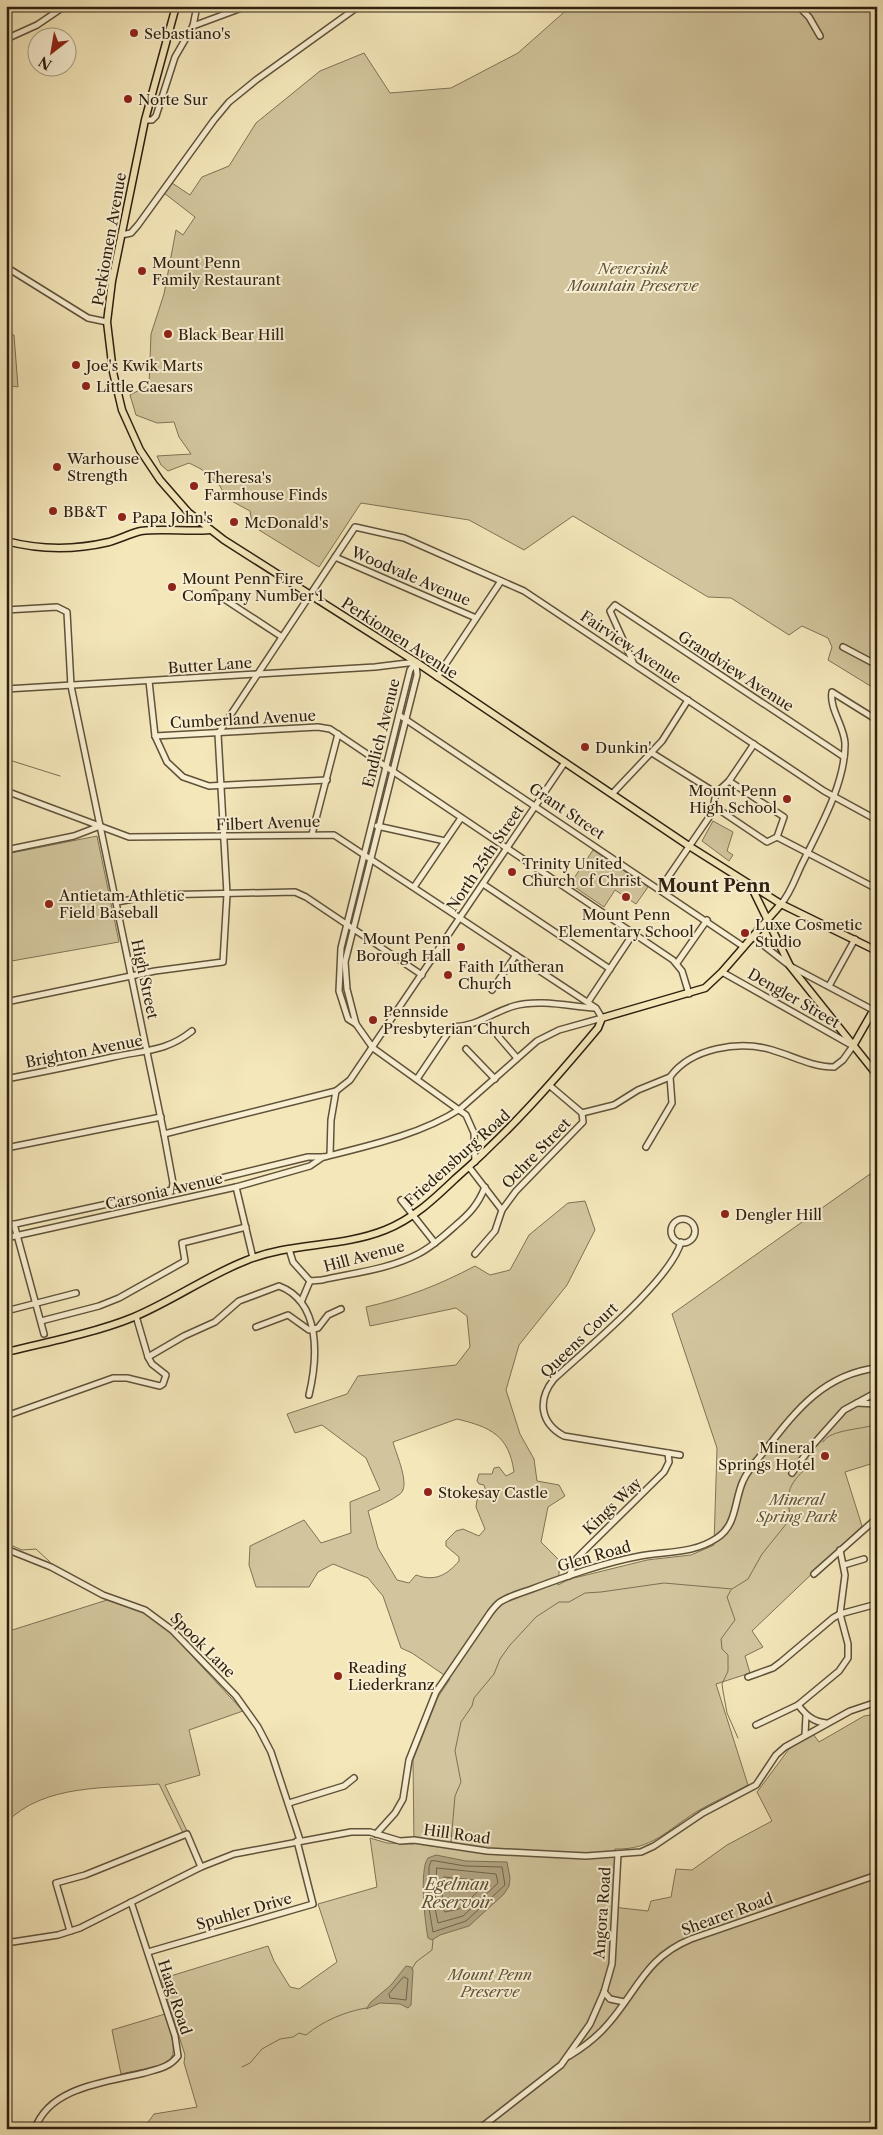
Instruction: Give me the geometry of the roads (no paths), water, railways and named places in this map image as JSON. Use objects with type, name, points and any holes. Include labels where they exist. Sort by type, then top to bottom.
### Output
[{"type":"main road","name":"Perkiomen Avenue","points":[[176,6],[145,120],[112,281],[107,322],[115,384],[122,410],[135,440],[150,466],[169,492],[210,530],[416,662],[689,846],[781,904],[877,951]]},
{"type":"main road","points":[[6,541],[41,547],[70,548],[106,543],[138,532],[169,529],[210,530]]},
{"type":"main road","points":[[751,886],[790,966],[877,1075]]},
{"type":"main road","points":[[602,1018],[705,988],[722,972],[781,904]]},
{"type":"main road","points":[[852,1046],[875,1007]]},
{"type":"main road","name":"Friedensburg Road","points":[[6,1352],[117,1323],[136,1316],[253,1258],[272,1251],[324,1245],[363,1237],[393,1227],[414,1214],[475,1162],[523,1116],[598,1028],[602,1018]]},
{"type":"street","points":[[6,40],[37,25],[65,6]]},
{"type":"street","points":[[145,120],[152,120],[156,116],[175,57],[193,26],[197,6]]},
{"type":"street","points":[[193,26],[247,6]]},
{"type":"street","points":[[121,236],[131,233],[138,225],[214,120],[234,98],[353,8],[359,6]]},
{"type":"street","points":[[798,6],[809,17],[820,36]]},
{"type":"street","points":[[6,266],[88,318],[107,322]]},
{"type":"street","name":"Fairview Avenue","points":[[335,557],[355,527],[404,538],[524,591],[833,796],[877,820]]},
{"type":"street","points":[[6,1002],[132,976],[223,962],[227,894],[218,734],[335,557]]},
{"type":"street","name":"Woodvale Avenue","points":[[335,557],[476,618]]},
{"type":"street","points":[[437,677],[501,581]]},
{"type":"street","points":[[215,593],[282,637]]},
{"type":"street","name":"Grandview Avenue","points":[[633,663],[610,611],[615,605],[844,757]]},
{"type":"street","name":"High Street","points":[[6,610],[56,607],[66,612],[71,686],[164,1134],[173,1184],[172,1190]]},
{"type":"street","points":[[843,647],[877,665]]},
{"type":"street","name":"Butter Lane","points":[[6,689],[375,667],[416,662]]},
{"type":"street","name":"Endlich Avenue","points":[[356,1024],[348,1019],[339,991],[339,962],[371,824],[410,670],[416,662]]},
{"type":"street","name":"Endlich Avenue","points":[[416,662],[417,675],[352,929],[345,962],[345,980],[356,1024],[372,1048],[466,1115],[474,1133],[475,1162]]},
{"type":"street","points":[[149,681],[155,736],[162,755],[176,772],[198,784],[220,786],[327,780]]},
{"type":"street","points":[[781,904],[808,853],[833,796],[844,757],[844,735],[831,698],[832,692],[877,720]]},
{"type":"street","points":[[612,794],[652,753],[688,700]]},
{"type":"street","name":"Grant Street","points":[[399,715],[536,805],[744,947]]},
{"type":"street","name":"Cumberland Avenue","points":[[155,736],[218,734],[318,726],[338,734],[385,768],[677,963]]},
{"type":"street","points":[[312,834],[338,734]]},
{"type":"street","points":[[660,889],[715,807],[716,794],[729,781],[754,744]]},
{"type":"street","points":[[652,753],[716,794]]},
{"type":"street","name":"North 25th Street","points":[[164,1134],[336,1091],[356,1074],[565,762]]},
{"type":"street","points":[[715,807],[767,842],[777,837],[784,817],[729,781]]},
{"type":"street","name":"Filbert Avenue","points":[[6,791],[129,838],[334,835],[588,1002],[596,1008],[602,1018]]},
{"type":"street","points":[[414,887],[461,818]]},
{"type":"street","points":[[371,824],[445,841]]},
{"type":"street","points":[[6,850],[74,836],[100,826]]},
{"type":"street","points":[[777,837],[877,889]]},
{"type":"street","points":[[483,884],[610,969]]},
{"type":"street","points":[[116,902],[155,895],[295,892],[422,975]]},
{"type":"street","points":[[689,994],[677,963],[707,920]]},
{"type":"street","points":[[588,1002],[633,934]]},
{"type":"street","points":[[753,937],[790,966],[854,1000],[875,1007]]},
{"type":"street","points":[[829,986],[855,939]]},
{"type":"street","points":[[492,990],[516,955]]},
{"type":"street","name":"Dengler Street","points":[[722,972],[852,1046]]},
{"type":"street","points":[[418,1079],[452,1027],[468,1027],[504,1010],[520,1005],[596,1008]]},
{"type":"street","name":"Carsonia Avenue","points":[[6,1238],[236,1187],[310,1166],[324,1157],[426,1127],[460,1109],[517,1058],[545,1036],[602,1018]]},
{"type":"street","name":"Brighton Avenue","points":[[6,1080],[118,1056],[147,1053],[181,1040],[192,1031]]},
{"type":"street","points":[[498,1036],[517,1058]]},
{"type":"street","points":[[550,1086],[582,1113],[614,1106],[638,1090],[670,1077],[683,1062],[723,1048],[759,1047],[813,1064],[834,1067],[843,1060],[852,1046]]},
{"type":"street","points":[[466,1049],[495,1078]]},
{"type":"street","points":[[646,1147],[672,1103],[670,1077]]},
{"type":"street","points":[[330,1155],[331,1120],[336,1091]]},
{"type":"street","name":"Ochre Street","points":[[502,1210],[516,1191],[583,1122],[582,1113]]},
{"type":"street","points":[[6,1148],[160,1117]]},
{"type":"street","name":"Carsonia Avenue","points":[[6,1226],[172,1190],[308,1156],[324,1157]]},
{"type":"street","points":[[469,1167],[502,1210],[496,1231],[475,1254]]},
{"type":"street","points":[[236,1187],[253,1258]]},
{"type":"street","name":"Hill Avenue","points":[[302,1300],[310,1281],[322,1280],[400,1262],[435,1243],[472,1212],[480,1201],[485,1187]]},
{"type":"street","points":[[401,1200],[414,1214],[435,1243]]},
{"type":"street","name":"Queens Court","points":[[687,1220],[693,1224],[695,1232],[688,1241],[681,1242],[672,1236],[671,1228],[676,1222],[687,1220]]},
{"type":"street","points":[[14,1224],[44,1334]]},
{"type":"street","points":[[41,1322],[99,1306],[127,1294],[185,1261],[182,1243],[246,1227]]},
{"type":"street","name":"Queens Court","points":[[680,1455],[564,1436],[549,1425],[542,1410],[542,1402],[544,1393],[554,1379],[640,1300],[676,1256],[681,1242]]},
{"type":"street","points":[[289,1249],[293,1262],[310,1281]]},
{"type":"street","points":[[148,1357],[184,1336],[215,1322],[240,1301],[275,1286],[286,1288],[302,1300],[308,1311],[313,1329],[314,1363],[309,1395]]},
{"type":"street","points":[[6,1311],[76,1293]]},
{"type":"street","points":[[256,1327],[288,1315],[309,1330],[318,1328],[332,1312],[341,1309]]},
{"type":"street","points":[[6,1416],[113,1378],[127,1378],[160,1386],[164,1384],[166,1376],[152,1364],[148,1357],[136,1316]]},
{"type":"street","name":"Glen Road","points":[[376,1834],[395,1812],[402,1799],[408,1760],[436,1692],[490,1613],[506,1599],[568,1576],[641,1556],[691,1550],[717,1538],[726,1530],[734,1516],[738,1494],[744,1478],[790,1417],[810,1397],[830,1383],[858,1371],[877,1368]]},
{"type":"street","points":[[792,1473],[844,1410],[877,1392]]},
{"type":"street","points":[[854,1403],[877,1404]]},
{"type":"street","name":"Kings Way","points":[[568,1576],[577,1558],[664,1472],[669,1462],[668,1453]]},
{"type":"street","points":[[814,1574],[877,1518]]},
{"type":"street","name":"Spook Lane","points":[[6,1549],[51,1567],[103,1595],[145,1610],[164,1622],[236,1696],[250,1714],[271,1752],[289,1803],[298,1841]]},
{"type":"street","points":[[756,1725],[798,1705],[839,1671],[848,1658],[848,1644],[840,1614],[844,1566],[840,1550]]},
{"type":"street","points":[[844,1566],[864,1559]]},
{"type":"street","points":[[748,1677],[773,1668],[840,1614],[877,1604]]},
{"type":"street","name":"Hill Road","points":[[6,1943],[58,1935],[70,1931],[201,1868],[246,1851],[351,1832],[376,1834],[400,1841],[545,1855],[641,1852],[703,1813],[756,1785],[776,1755],[805,1735],[850,1711],[877,1702]]},
{"type":"street","points":[[798,1705],[806,1715],[826,1723]]},
{"type":"street","points":[[805,1735],[806,1715]]},
{"type":"street","points":[[289,1803],[344,1786],[354,1778]]},
{"type":"street","points":[[70,1931],[56,1883],[85,1875],[187,1834],[201,1868]]},
{"type":"street","name":"Spuhler Drive","points":[[148,1952],[313,1904],[298,1841]]},
{"type":"street","name":"Angora Road","points":[[478,2129],[552,2072],[569,2056],[590,2024],[604,1992],[614,1951],[618,1854]]},
{"type":"street","name":"Shearer Road","points":[[569,2056],[593,2040],[609,2023],[638,1981],[653,1964],[686,1941],[877,1875]]},
{"type":"street","name":"Haag Road","points":[[35,2129],[43,2113],[60,2098],[84,2089],[165,2068],[178,2056],[177,2041],[130,1902]]},
{"type":"street","points":[[604,1992],[610,1999],[624,2002]]},
{"type":"water","name":"Egelman Reservoir","points":[[436,1855],[466,1861],[507,1862],[510,1878],[509,1886],[504,1894],[469,1926],[440,1935],[432,1940],[428,1938],[423,1885],[425,1864],[428,1858]]},
{"type":"water","points":[[406,1966],[411,1967],[413,1970],[411,2005],[408,2008],[400,2004],[380,2003],[366,2009],[371,2002],[391,1985]]},
{"type":"waterway","points":[[6,759],[60,776]]},
{"type":"waterway","points":[[823,1442],[839,1432],[877,1424]]},
{"type":"waterway","points":[[451,1842],[455,1796],[461,1782],[455,1751],[461,1722],[472,1706],[474,1698],[494,1674],[500,1659],[510,1645],[536,1617],[559,1602],[569,1602],[585,1593],[664,1583],[732,1589],[748,1579],[762,1554],[791,1518],[788,1499],[789,1492],[795,1479],[814,1461]]},
{"type":"waterway","points":[[6,1543],[22,1550],[36,1549],[50,1562]]},
{"type":"waterway","points":[[731,1590],[727,1597],[735,1620],[721,1639],[722,1649],[728,1655],[728,1671],[722,1684],[727,1713],[738,1738]]},
{"type":"waterway","points":[[412,1969],[416,1962],[432,1950],[433,1940]]},
{"type":"waterway","points":[[242,2067],[250,2063],[262,2049],[280,2039],[293,2037],[299,2033],[306,2035],[319,2025],[334,2018],[366,2008]]},
{"type":"place","name":"Sebastiano's","points":[[134,33]]},
{"type":"place","name":"Norte Sur","points":[[128,99]]},
{"type":"place","name":"Mount Penn Family Restaurant","points":[[142,271]]},
{"type":"place","name":"Black Bear Hill","points":[[168,334]]},
{"type":"place","name":"Joe's Kwik Marts","points":[[76,365]]},
{"type":"place","name":"Little Caesars","points":[[86,386]]},
{"type":"place","name":"Warhouse Strength","points":[[57,467]]},
{"type":"place","name":"Theresa's Farmhouse Finds","points":[[194,486]]},
{"type":"place","name":"BB&T","points":[[53,511]]},
{"type":"place","name":"Papa John's","points":[[122,517]]},
{"type":"place","name":"McDonald's","points":[[234,522]]},
{"type":"place","name":"Mount Penn Fire Company Number 1","points":[[172,587]]},
{"type":"place","name":"Dunkin'","points":[[585,747]]},
{"type":"place","name":"Mount Penn High School","points":[[787,799]]},
{"type":"place","name":"Trinity United Church of Christ","points":[[512,872]]},
{"type":"place","name":"Mount Penn Elementary School","points":[[626,897]]},
{"type":"place","name":"Antietam Athletic Field Baseball","points":[[49,904]]},
{"type":"place","name":"Luxe Cosmetic Studio","points":[[745,933]]},
{"type":"place","name":"Mount Penn Borough Hall","points":[[461,947]]},
{"type":"place","name":"Faith Lutheran Church","points":[[448,975]]},
{"type":"place","name":"Pennside Presbyterian Church","points":[[373,1020]]},
{"type":"place","name":"Dengler Hill","points":[[725,1214]]},
{"type":"place","name":"Mineral Springs Hotel","points":[[825,1456]]},
{"type":"place","name":"Stokesay Castle","points":[[428,1492]]},
{"type":"place","name":"Reading Liederkranz","points":[[338,1676]]},
{"type":"district","name":"Mount Penn","points":[[714,886]]},
{"type":"park label","name":"Neversink Mountain Preserve","points":[[633,276]]},
{"type":"park label","name":"Mineral Spring Park","points":[[797,1508]]},
{"type":"park label","name":"Mount Penn Preserve","points":[[490,1982]]}]
